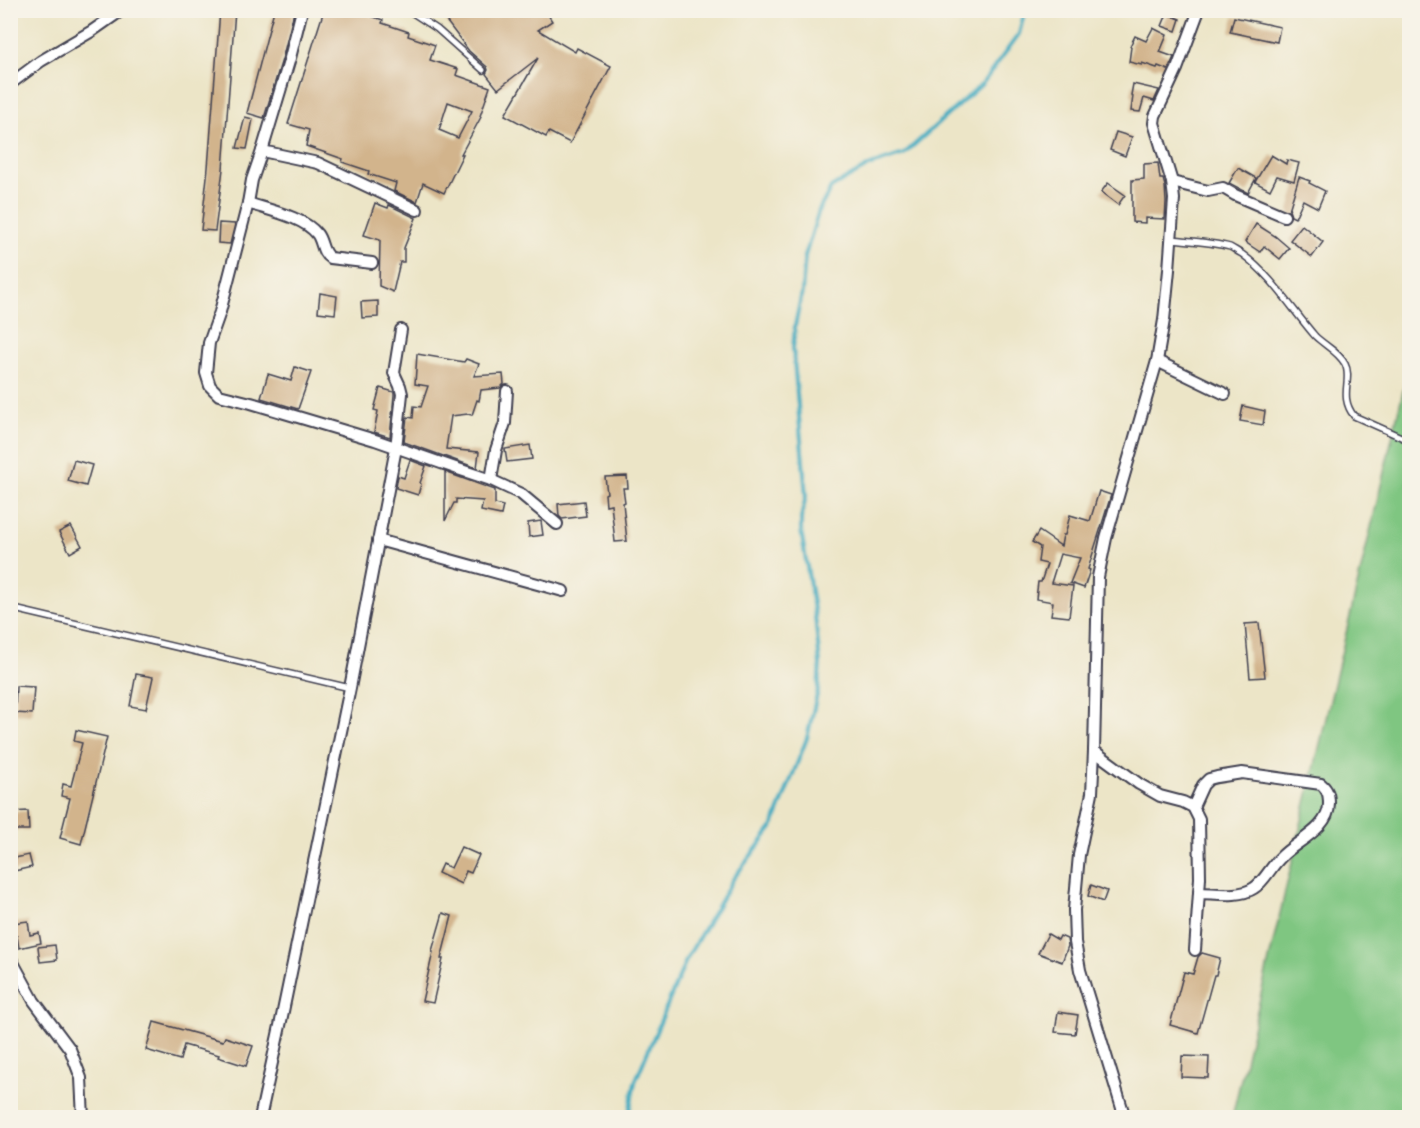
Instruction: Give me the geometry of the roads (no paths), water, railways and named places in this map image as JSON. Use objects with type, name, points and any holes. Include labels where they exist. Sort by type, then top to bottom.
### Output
[{"type":"street","points":[[10,84],[41,61],[122,10]]},
{"type":"street","points":[[303,10],[291,58],[252,180],[220,312],[209,343],[206,373],[210,386],[219,395],[396,448],[491,480],[521,494],[557,524]]},
{"type":"street","points":[[1125,1118],[1080,970],[1075,942],[1074,910],[1079,855],[1092,794],[1095,751],[1098,577],[1106,538],[1157,361],[1164,320],[1174,199],[1172,182],[1154,123],[1199,10]]},
{"type":"street","points":[[262,151],[318,163],[417,210]]},
{"type":"street","points":[[1172,182],[1208,191],[1223,188],[1284,216]]},
{"type":"street","points":[[248,203],[306,224],[317,234],[324,255],[330,258],[372,263]]},
{"type":"street","points":[[260,1118],[350,688],[396,448],[402,394],[394,373],[401,330]]},
{"type":"street","points":[[1157,361],[1225,394]]},
{"type":"street","points":[[491,480],[496,450],[505,423],[507,391]]},
{"type":"street","points":[[378,540],[563,591]]},
{"type":"street","points":[[1095,751],[1139,784],[1160,796],[1193,807],[1199,819],[1199,893],[1195,950]]},
{"type":"street","points":[[1193,807],[1203,785],[1209,779],[1242,773],[1320,784],[1327,790],[1329,798],[1329,810],[1321,825],[1281,856],[1254,888],[1240,893],[1199,893]]},
{"type":"street","points":[[10,957],[34,1001],[70,1049],[81,1078],[83,1118]]},
{"type":"lane","points":[[408,10],[437,29],[483,70]]},
{"type":"lane","points":[[1171,239],[1232,248],[1249,259],[1317,337],[1346,364],[1346,399],[1353,416],[1410,441]]},
{"type":"lane","points":[[10,608],[350,688]]},
{"type":"waterway","points":[[628,1118],[635,1082],[687,958],[733,879],[772,828],[807,738],[818,690],[820,664],[815,616],[801,530],[806,496],[793,349],[805,256],[819,210],[831,188],[871,165],[904,154],[982,84],[1019,34],[1025,10]]}]
